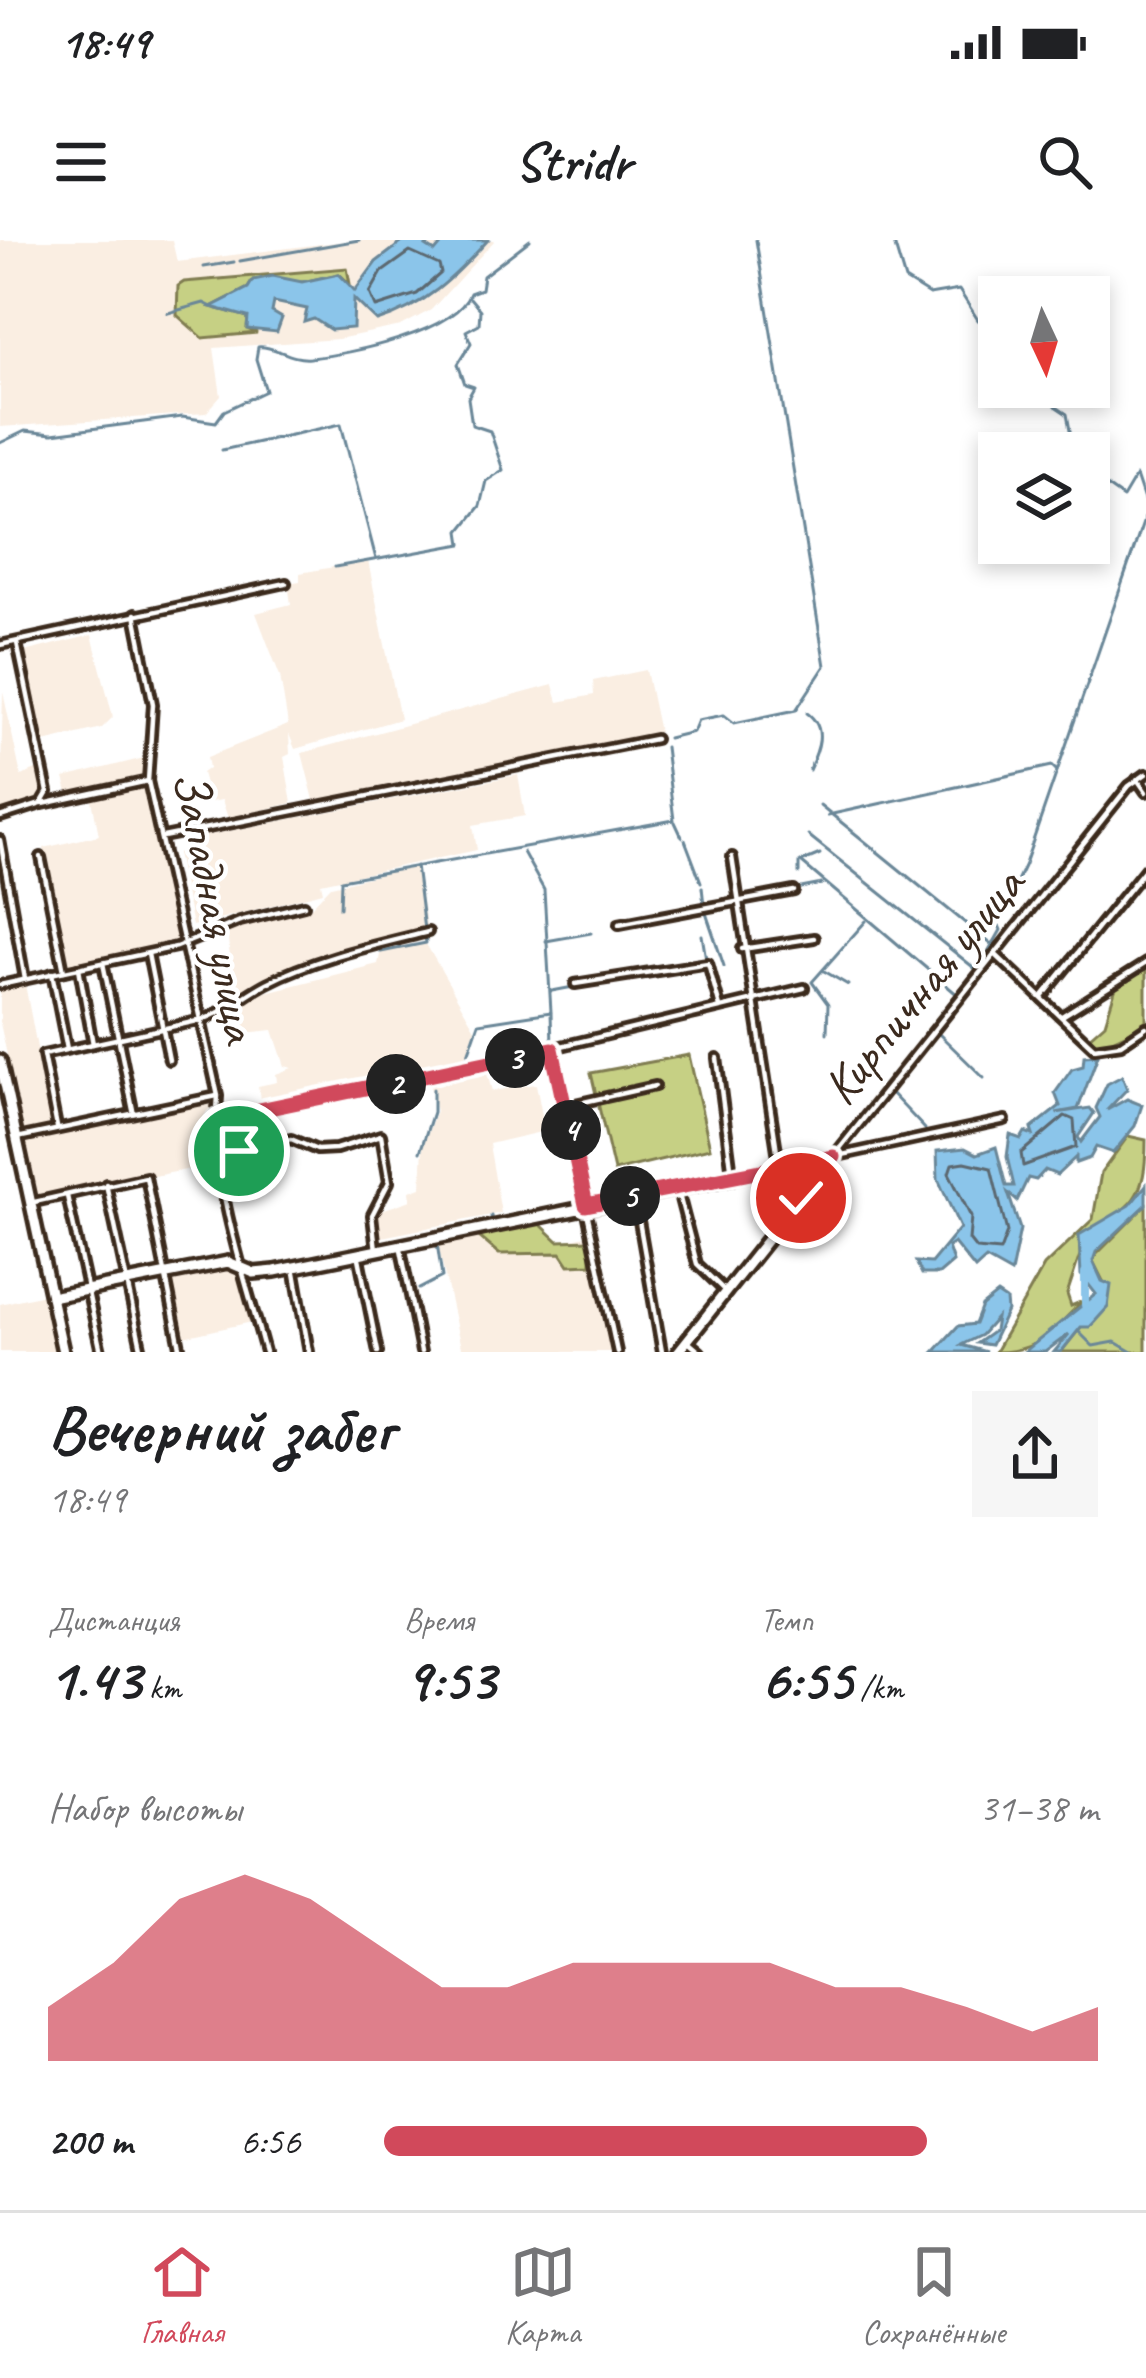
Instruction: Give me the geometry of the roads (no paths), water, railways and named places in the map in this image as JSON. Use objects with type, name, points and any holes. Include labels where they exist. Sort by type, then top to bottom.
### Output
[{"type":"street","points":[[0,645],[286,583]]},
{"type":"street","name":"Западная улица","points":[[135,614],[153,704],[148,781],[218,1096],[218,1156],[265,1352]]},
{"type":"street","points":[[16,641],[47,774],[47,799],[41,804]]},
{"type":"street","points":[[163,837],[655,739]]},
{"type":"street","points":[[1146,774],[1137,779],[1146,791]]},
{"type":"street","name":"Кирпичная улица","points":[[678,1352],[1137,779]]},
{"type":"street","points":[[0,817],[148,781]]},
{"type":"street","points":[[0,839],[25,979]]},
{"type":"street","points":[[41,857],[64,971]]},
{"type":"street","points":[[732,857],[742,949],[779,1164]]},
{"type":"street","points":[[1042,998],[1146,868]]},
{"type":"street","points":[[619,924],[794,892]]},
{"type":"street","points":[[0,985],[148,954],[304,904]]},
{"type":"street","points":[[57,1127],[43,1055],[202,1020],[226,1012],[270,981],[362,948],[428,932]]},
{"type":"street","points":[[742,949],[814,938]]},
{"type":"street","points":[[148,954],[170,1060]]},
{"type":"street","points":[[997,956],[1094,1048],[1103,1050],[1146,1027]]},
{"type":"street","points":[[103,963],[133,1112]]},
{"type":"street","points":[[1061,1016],[1146,963]]},
{"type":"street","points":[[575,984],[708,964],[720,1010]]},
{"type":"street","points":[[79,968],[93,1044]]},
{"type":"street","points":[[52,974],[68,1049]]},
{"type":"street","points":[[216,1119],[552,1049],[804,988]]},
{"type":"street","points":[[552,1049],[617,1352]]},
{"type":"street","points":[[717,1058],[732,1174]]},
{"type":"street","points":[[0,1060],[63,1352]]},
{"type":"street","points":[[566,1106],[655,1086]]},
{"type":"street","points":[[17,1138],[218,1096]]},
{"type":"street","points":[[51,1297],[228,1262],[254,1273],[294,1267],[1005,1120]]},
{"type":"street","points":[[218,1156],[291,1139],[325,1150],[381,1135],[389,1182],[372,1215],[376,1250]]},
{"type":"street","points":[[30,1203],[146,1177],[181,1352]]},
{"type":"street","points":[[106,1184],[142,1352]]},
{"type":"street","points":[[677,1186],[697,1264],[727,1293]]},
{"type":"street","points":[[634,1195],[662,1352]]},
{"type":"street","points":[[67,1196],[101,1352]]},
{"type":"street","points":[[400,1244],[421,1352]]},
{"type":"street","points":[[358,1254],[378,1352]]},
{"type":"street","points":[[294,1267],[309,1352]]},
{"type":"street","points":[[687,1341],[700,1352]]},
{"type":"water","points":[[405,240],[430,240],[426,246],[435,252],[445,240],[488,240],[437,290],[410,308],[377,321],[354,299],[353,328],[331,330],[314,319],[304,322],[307,309],[274,302],[272,312],[282,318],[277,332],[247,329],[248,317],[211,307],[248,288],[253,280],[273,276],[302,282],[339,274],[355,291],[376,262]]},
{"type":"water","points":[[1098,1055],[1078,1109],[1056,1113],[1090,1108],[1094,1113],[1078,1137],[1081,1142],[1100,1117],[1096,1108],[1107,1084],[1122,1076],[1127,1089],[1107,1110],[1127,1099],[1142,1105],[1135,1126],[1113,1153],[1096,1147],[1090,1158],[1076,1163],[1076,1157],[1057,1175],[1045,1170],[1036,1180],[1028,1178],[1017,1201],[1008,1193],[1020,1229],[1011,1273],[986,1259],[975,1269],[954,1243],[948,1247],[953,1262],[939,1274],[922,1274],[916,1262],[931,1263],[960,1228],[938,1179],[937,1151],[965,1148],[977,1154],[996,1147],[1006,1186],[1014,1186],[1007,1157],[1010,1135],[1021,1139],[1025,1132],[1033,1135],[1031,1129],[1060,1106],[1055,1093],[1072,1069],[1083,1066],[1084,1056]]},
{"type":"water","points":[[1146,1185],[1146,1205],[1096,1252],[1093,1261],[1102,1281],[1111,1285],[1108,1307],[1090,1327],[1081,1327],[1061,1352],[1054,1352],[1069,1334],[1045,1352],[1024,1352],[1096,1294],[1081,1275],[1079,1235],[1130,1205]]},
{"type":"water","points":[[997,1294],[1006,1300],[1007,1311],[991,1345],[977,1343],[994,1331],[996,1318],[981,1335],[961,1345],[986,1352],[934,1352],[958,1326],[975,1324],[982,1306]]},
{"type":"waterway","points":[[240,261],[359,240]]},
{"type":"waterway","points":[[0,443],[25,431],[52,434],[182,417],[216,422],[224,411],[266,391],[256,359],[258,347],[310,358],[375,346],[424,330],[461,307],[470,293],[481,289],[483,276],[530,240]]},
{"type":"waterway","points":[[668,738],[693,732],[698,720],[724,715],[734,723],[796,710],[825,666],[756,240]]},
{"type":"waterway","points":[[893,240],[905,280],[929,295],[959,290],[978,320]]},
{"type":"waterway","points":[[204,267],[234,262]]},
{"type":"waterway","points":[[335,567],[462,544],[460,531],[480,506],[486,481],[503,470],[490,431],[472,425],[468,398],[474,387],[465,384],[458,364],[471,343],[466,331],[479,324],[480,310],[470,298]]},
{"type":"waterway","points":[[168,313],[204,303],[212,307]]},
{"type":"waterway","points":[[1058,408],[1067,414],[1070,432]]},
{"type":"waterway","points":[[222,450],[341,424],[376,559]]},
{"type":"waterway","points":[[1110,489],[1123,498],[1136,476],[1146,506]]},
{"type":"waterway","points":[[985,958],[1001,930],[992,909],[1016,883],[1025,864],[1146,514]]},
{"type":"waterway","points":[[807,713],[819,733],[809,770]]},
{"type":"waterway","points":[[340,908],[341,880],[674,820],[665,747]]},
{"type":"waterway","points":[[828,815],[1052,766],[1057,771]]},
{"type":"waterway","points":[[820,805],[991,944]]},
{"type":"waterway","points":[[675,822],[682,837]]},
{"type":"waterway","points":[[808,835],[978,971]]},
{"type":"waterway","points":[[685,840],[701,882]]},
{"type":"waterway","points":[[430,1071],[465,1063],[479,1023],[551,1012],[544,890],[523,852]]},
{"type":"waterway","points":[[801,862],[820,854]]},
{"type":"waterway","points":[[801,862],[959,996]]},
{"type":"waterway","points":[[799,863],[799,873]]},
{"type":"waterway","points":[[416,866],[424,930]]},
{"type":"waterway","points":[[796,889],[822,884]]},
{"type":"waterway","points":[[702,887],[704,905]]},
{"type":"waterway","points":[[705,910],[724,966]]},
{"type":"waterway","points":[[827,1033],[828,1004],[812,982],[866,921]]},
{"type":"waterway","points":[[546,941],[591,933]]},
{"type":"waterway","points":[[702,935],[706,959]]},
{"type":"waterway","points":[[381,952],[426,943],[425,937]]},
{"type":"waterway","points":[[972,979],[983,961]]},
{"type":"waterway","points":[[673,970],[700,967]]},
{"type":"waterway","points":[[824,971],[848,985]]},
{"type":"waterway","points":[[552,991],[584,985]]},
{"type":"waterway","points":[[551,1013],[552,1044]]},
{"type":"waterway","points":[[939,1034],[984,1078]]},
{"type":"waterway","points":[[420,1152],[433,1112],[433,1089]]},
{"type":"waterway","points":[[891,1093],[925,1129]]},
{"type":"waterway","points":[[837,1147],[859,1121]]},
{"type":"waterway","points":[[782,1160],[827,1150]]},
{"type":"waterway","points":[[770,1162],[776,1161]]},
{"type":"waterway","points":[[500,1220],[557,1206]]},
{"type":"waterway","points":[[479,1224],[492,1222],[491,1216]]},
{"type":"waterway","points":[[451,1229],[474,1225]]},
{"type":"waterway","points":[[405,1238],[445,1230]]},
{"type":"waterway","points":[[419,1289],[442,1277],[437,1243]]},
{"type":"waterway","points":[[1085,1273],[1085,1305]]},
{"type":"waterway","points":[[1079,1332],[1093,1346],[1115,1342],[1132,1352]]}]
